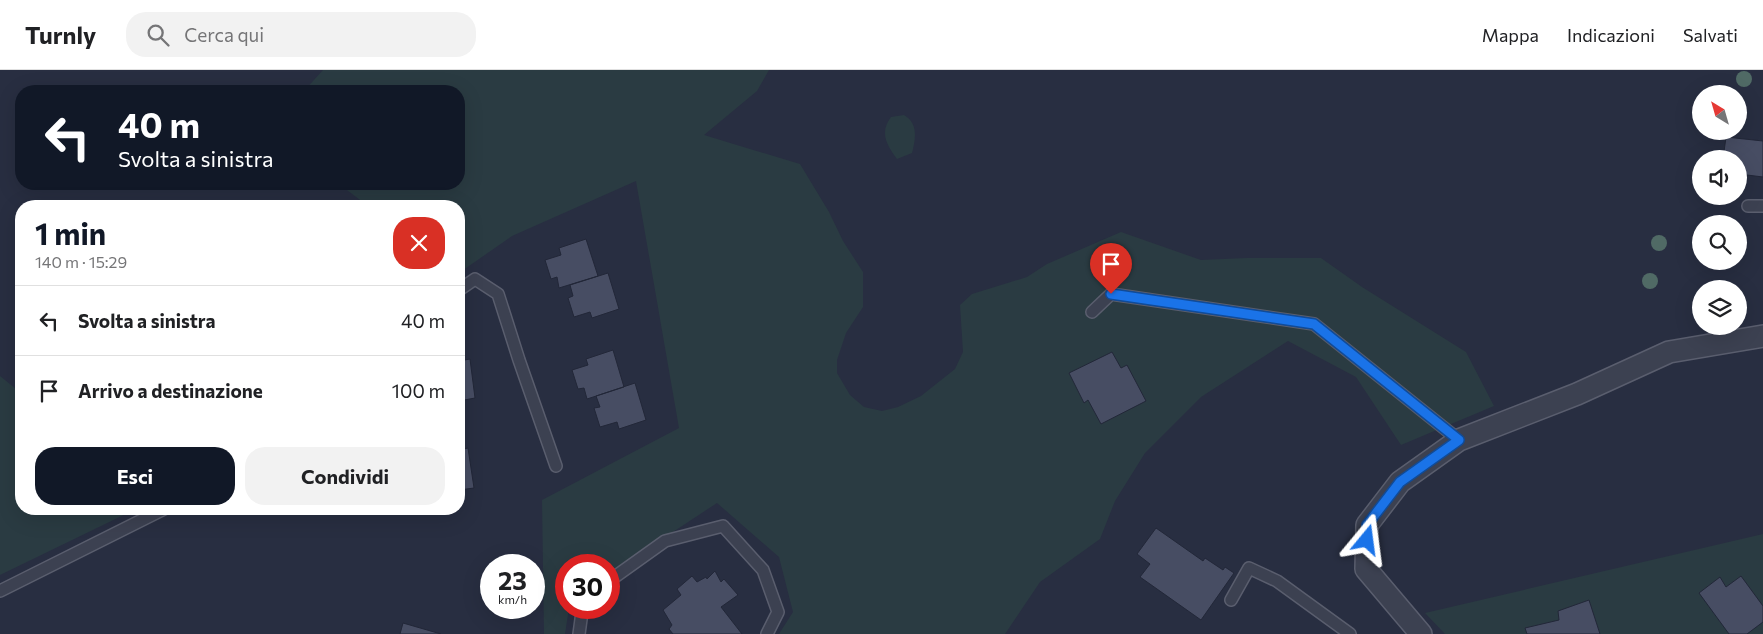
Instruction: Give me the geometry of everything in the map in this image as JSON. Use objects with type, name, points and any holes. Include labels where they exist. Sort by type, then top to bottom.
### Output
[{"type":"street","points":[[1421,634],[1366,569],[1367,525],[1400,482],[1459,440],[1577,394],[1669,352],[1763,336]]},
{"type":"lane","points":[[1748,206],[1763,206]]},
{"type":"lane","points":[[465,286],[475,279],[498,294],[556,466]]},
{"type":"lane","points":[[1092,312],[1111,294],[1314,324],[1459,440]]},
{"type":"lane","points":[[0,591],[152,515]]},
{"type":"lane","points":[[620,572],[665,541],[723,526],[763,570],[778,612],[767,634]]},
{"type":"lane","points":[[1231,600],[1250,568],[1278,581],[1350,634]]},
{"type":"lane","points":[[579,634],[581,619]]},
{"type":"shaded area","points":[[323,70],[769,70],[757,91],[704,135],[800,164],[829,212],[843,241],[863,272],[863,307],[846,333],[837,360],[837,373],[850,395],[864,407],[882,411],[898,407],[921,396],[955,369],[963,352],[960,305],[972,294],[1027,277],[1047,264],[1121,232],[1201,260],[1321,258],[1362,287],[1466,352],[1494,406],[1401,445],[1356,377],[1288,341],[1201,397],[1145,453],[1115,501],[1100,539],[1040,582],[1005,634],[779,634],[793,612],[779,557],[717,503],[620,567],[620,554],[555,554],[555,619],[567,619],[565,634],[544,634],[545,554],[543,554],[542,500],[679,428],[636,181],[512,236],[465,269],[465,200],[360,200],[347,190],[465,190],[465,85],[309,85]]},
{"type":"shaded area","points":[[904,115],[909,118],[914,127],[914,142],[912,153],[897,159],[886,139],[885,128],[891,117]]},
{"type":"shaded area","points":[[0,376],[15,388],[15,515],[124,515],[0,575]]},
{"type":"shaded area","points":[[1763,534],[1763,634],[1445,634],[1425,613]]},
{"type":"building","points":[[1726,140],[1763,141],[1763,177],[1747,175],[1747,150],[1724,150]]},
{"type":"building","points":[[586,239],[598,276],[559,288],[557,277],[551,279],[545,260],[561,255],[559,248]]},
{"type":"building","points":[[608,273],[619,309],[592,318],[590,312],[574,317],[568,298],[573,296],[570,285]]},
{"type":"building","points":[[613,350],[624,387],[587,399],[584,388],[578,389],[572,370],[588,365],[586,359]]},
{"type":"building","points":[[1112,352],[1121,368],[1127,365],[1146,401],[1101,424],[1088,400],[1084,403],[1069,373]]},
{"type":"building","points":[[470,359],[475,398],[465,400],[465,360]]},
{"type":"building","points":[[635,383],[646,420],[619,429],[617,422],[600,427],[594,408],[600,407],[596,396]]},
{"type":"building","points":[[468,448],[474,488],[465,489],[465,449]]},
{"type":"building","points":[[1156,528],[1203,561],[1205,558],[1223,570],[1225,567],[1234,573],[1201,620],[1140,577],[1150,564],[1137,554]]},
{"type":"building","points":[[715,571],[721,582],[724,579],[738,595],[721,607],[742,634],[673,634],[669,629],[672,625],[663,610],[681,595],[677,589],[692,576],[697,582],[706,577],[707,579]]},
{"type":"building","points":[[1741,576],[1763,606],[1763,622],[1747,634],[1729,634],[1699,593],[1720,577],[1726,587]]},
{"type":"building","points":[[1589,600],[1600,634],[1527,634],[1525,628],[1559,620],[1558,611]]},
{"type":"building","points":[[403,623],[441,634],[400,634]]},
{"type":"route","points":[[1111,294],[1314,324],[1459,440],[1400,482],[1367,525],[1367,540]]}]
